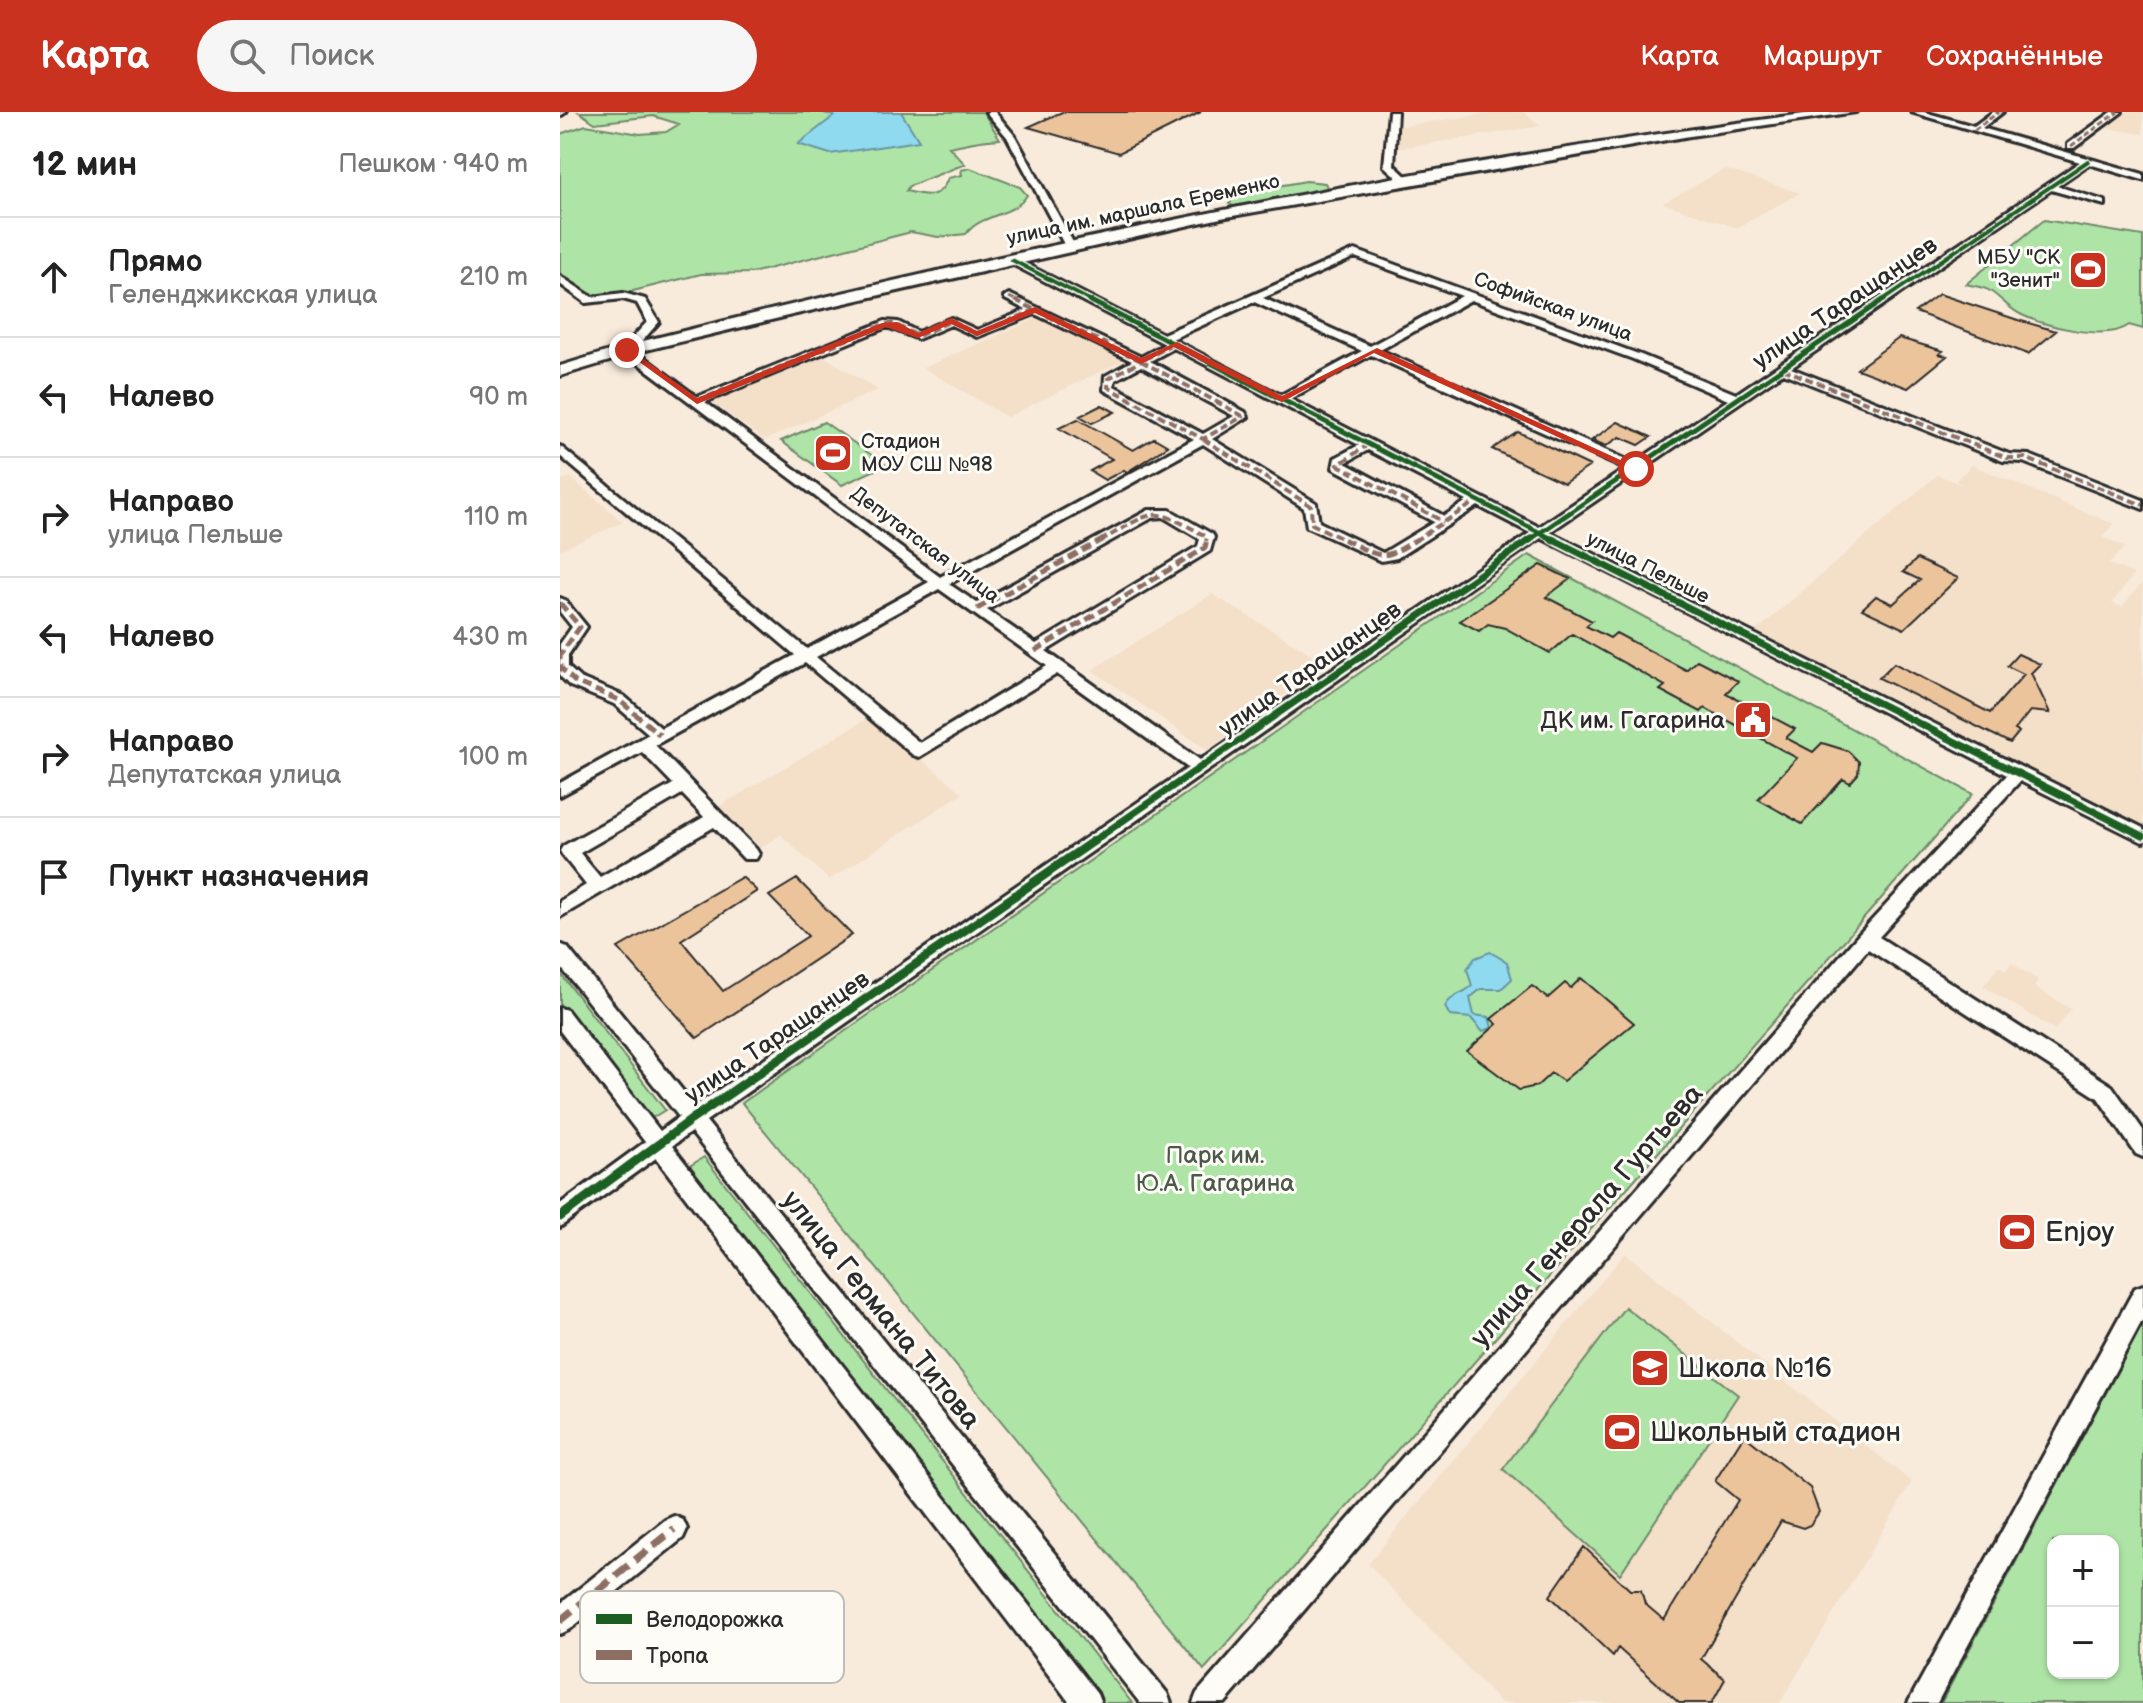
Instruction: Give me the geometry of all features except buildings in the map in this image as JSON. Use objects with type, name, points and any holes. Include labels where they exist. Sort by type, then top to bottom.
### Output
[{"type":"highway","points":[[1741,124],[1788,112]]},
{"type":"highway","points":[[1812,112],[1829,115]]},
{"type":"highway","points":[[1741,124],[1850,112]]},
{"type":"highway","name":"улица им. маршала Еременко","points":[[560,371],[627,350],[1070,246],[1405,180],[1741,124]]},
{"type":"street","points":[[990,112],[1011,136],[1070,246]]},
{"type":"street","points":[[1393,112],[1389,166],[1405,180]]},
{"type":"street","points":[[1915,112],[2143,177]]},
{"type":"street","points":[[1974,130],[1999,112]]},
{"type":"street","points":[[2071,146],[2118,112]]},
{"type":"street","name":"улица Таращанцев","points":[[560,1217],[691,1120],[1541,532],[2088,161]]},
{"type":"street","points":[[2050,187],[2102,203]]},
{"type":"street","name":"Софийская улица","points":[[1254,298],[1355,253],[1637,357],[1737,399]]},
{"type":"street","name":"улица Пельше","points":[[1012,260],[1477,501],[2143,836]]},
{"type":"street","points":[[560,279],[590,301],[623,296],[641,301],[653,322],[627,350]]},
{"type":"street","points":[[1282,399],[1470,296]]},
{"type":"street","points":[[560,790],[1240,419],[1241,415],[1141,361],[1009,297]]},
{"type":"street","points":[[1477,501],[1392,555],[1372,555],[1312,524],[1311,506],[1203,439],[1108,387],[1109,378],[1169,341],[1254,298],[1636,469]]},
{"type":"street","points":[[697,401],[885,324],[894,324],[918,336],[951,321],[977,334],[1035,310]]},
{"type":"street","name":"Депутатская улица","points":[[627,350],[939,583],[1202,769]]},
{"type":"street","points":[[1783,369],[2007,458],[2025,458],[2143,505]]},
{"type":"street","points":[[1369,444],[1339,461],[1338,465],[1444,522]]},
{"type":"street","points":[[560,450],[919,751],[1057,667]]},
{"type":"street","points":[[977,609],[1149,514],[1165,513],[1207,537],[1205,548],[1035,651]]},
{"type":"street","points":[[560,603],[580,627],[560,655],[561,668],[575,682],[619,700],[652,740],[683,786],[750,854]]},
{"type":"street","name":"улица Генерала Гуртьева","points":[[1207,1703],[1866,938],[2018,773]]},
{"type":"street","points":[[598,887],[569,851],[683,786]]},
{"type":"street","points":[[560,910],[715,818]]},
{"type":"street","points":[[1866,938],[2105,1092],[2143,1147]]},
{"type":"street","name":"улица Германа Титова","points":[[560,952],[1157,1703]]},
{"type":"street","points":[[560,1016],[1087,1703]]},
{"type":"street","points":[[1922,1703],[2143,1296]]},
{"type":"street","points":[[597,1591],[674,1529]]},
{"type":"street","points":[[560,1621],[580,1605]]},
{"type":"shaded area","points":[[1498,112],[1523,112],[1541,126],[1395,149],[1396,127]]},
{"type":"shaded area","points":[[2122,112],[2143,112],[2143,134],[2100,127]]},
{"type":"shaded area","points":[[1725,169],[1800,193],[1737,228],[1663,203]]},
{"type":"shaded area","points":[[1044,315],[1126,359],[1007,417],[923,368]]},
{"type":"shaded area","points":[[823,356],[878,390],[765,440],[712,402]]},
{"type":"shaded area","points":[[1972,465],[2114,524],[2102,537],[2125,547],[2109,564],[2134,574],[2112,603],[2122,607],[2143,582],[2143,827],[1756,631],[1937,475],[1968,487],[1955,481]]},
{"type":"shaded area","points":[[570,477],[623,522],[560,550],[560,481]]},
{"type":"shaded area","points":[[1212,594],[1328,664],[1207,750],[1092,670]]},
{"type":"shaded area","points":[[870,717],[963,793],[829,880],[781,835],[760,848],[718,807]]},
{"type":"shaded area","points":[[2011,963],[2038,980],[2034,987],[2071,1009],[2055,1030],[1983,986],[1999,966],[2006,970]]},
{"type":"shaded area","name":"Школа №16","points":[[1625,1253],[1912,1482],[1780,1703],[1501,1703],[1368,1564]]},
{"type":"green space","points":[[579,112],[983,112],[1000,139],[949,147],[965,164],[909,186],[906,191],[932,195],[941,190],[948,178],[962,175],[961,170],[970,168],[1020,187],[1027,195],[1014,207],[980,222],[966,234],[938,237],[911,232],[752,273],[701,274],[621,294],[586,298],[560,279],[560,134],[586,125],[640,134],[666,132],[679,124],[653,116],[595,123]]},
{"type":"green space","points":[[1306,181],[1325,183],[1328,189],[1235,207],[1229,204],[1238,193]]},
{"type":"green space","points":[[2044,220],[2143,236],[2143,329],[2129,325],[2119,330],[2091,332],[2059,327],[2020,314],[1988,290],[1966,284]]},
{"type":"green space","name":"Стадион МОУ СШ №98","points":[[824,422],[886,465],[842,485],[781,441]]},
{"type":"green space","name":"Парк им. Ю.А. Гагарина","points":[[1529,555],[1973,794],[1204,1670],[742,1103]]},
{"type":"green space","points":[[560,973],[665,1110],[649,1120],[560,1004]]},
{"type":"green space","points":[[704,1157],[1132,1703],[1101,1703],[688,1167]]},
{"type":"green space","name":"Школьный стадион","points":[[1625,1307],[1738,1395],[1620,1574],[1503,1469]]},
{"type":"green space","points":[[2143,1323],[2143,1703],[1941,1703]]},
{"type":"water","points":[[821,112],[901,112],[919,141],[830,154],[798,144],[834,116]]},
{"type":"water","points":[[1490,952],[1507,962],[1512,979],[1501,989],[1481,989],[1470,998],[1474,1015],[1489,1017],[1492,1028],[1482,1031],[1471,1018],[1450,1016],[1445,1007],[1453,997],[1472,986],[1467,969],[1475,958]]},
{"type":"marked path","points":[[1974,130],[1999,112]]},
{"type":"marked path","points":[[2071,146],[2118,112]]},
{"type":"marked path","points":[[1009,297],[1141,361],[1174,344]]},
{"type":"marked path","points":[[697,401],[885,324],[894,324],[918,336],[951,321],[977,334],[1035,310]]},
{"type":"marked path","points":[[1141,361],[1241,415],[1242,417],[1203,439],[1108,387],[1109,378],[1141,361]]},
{"type":"marked path","points":[[1783,369],[2007,458],[2025,458],[2143,505]]},
{"type":"marked path","points":[[1203,439],[1311,506],[1312,524],[1381,557],[1392,555],[1477,501]]},
{"type":"marked path","points":[[1369,444],[1339,461],[1338,465],[1444,522]]},
{"type":"marked path","points":[[977,609],[1149,514],[1165,513],[1207,537],[1205,548],[1035,651]]},
{"type":"marked path","points":[[560,603],[580,627],[560,655],[561,668],[575,682],[619,700],[660,735]]},
{"type":"marked path","points":[[597,1591],[674,1529]]},
{"type":"marked path","points":[[560,1621],[580,1605]]},
{"type":"cycle path","points":[[560,1217],[691,1120],[1541,532],[2088,161]]},
{"type":"cycle path","points":[[1012,260],[1477,501],[2143,836]]},
{"type":"place","name":"МБУ \"СК \"Зенит\"","points":[[2088,270]]},
{"type":"place","name":"Стадион МОУ СШ №98","points":[[833,453]]},
{"type":"place","name":"ДК им. Гагарина","points":[[1753,720]]},
{"type":"place","name":"Enjoy","points":[[2017,1232]]},
{"type":"place","name":"Школа №16","points":[[1650,1368]]},
{"type":"place","name":"Школьный стадион","points":[[1622,1432]]},
{"type":"route","points":[[627,350],[697,401],[804,360],[885,324],[894,324],[918,336],[954,321],[977,334],[1035,310],[1141,361],[1174,344],[1282,399],[1374,350],[1636,469]]}]
